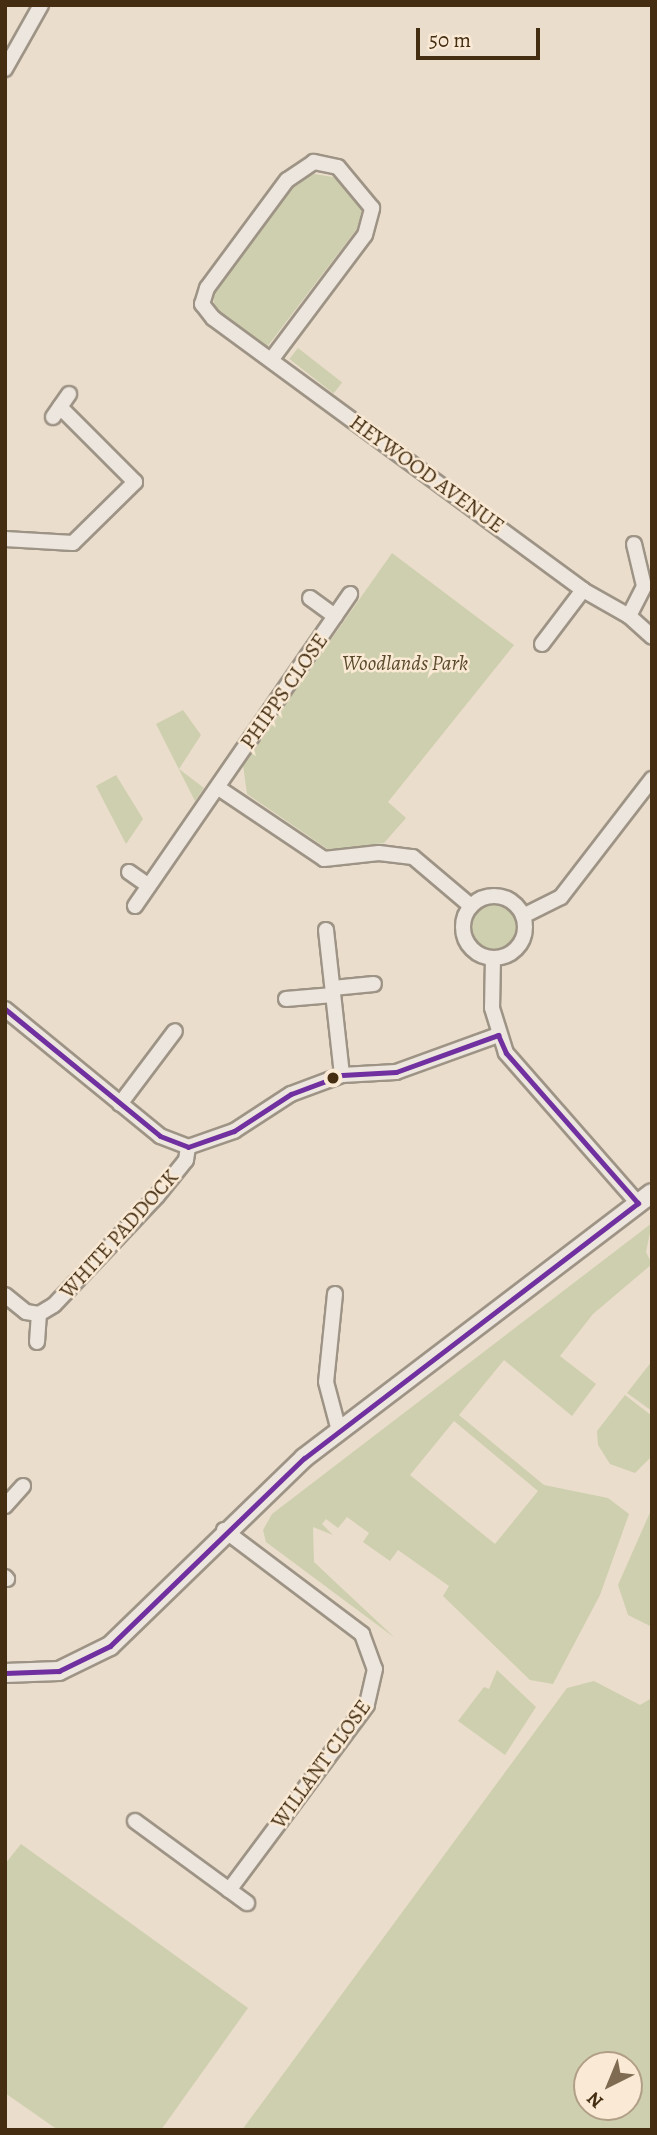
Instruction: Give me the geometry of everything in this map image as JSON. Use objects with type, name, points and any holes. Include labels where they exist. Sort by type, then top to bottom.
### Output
[{"type":"street","points":[[5,69],[41,5]]},
{"type":"street","name":"HEYWOOD AVENUE","points":[[271,360],[365,235],[372,208],[338,167],[314,162],[287,180],[207,288],[202,304],[213,318],[583,590],[629,616],[652,637]]},
{"type":"street","points":[[5,539],[73,543],[135,482],[56,412],[69,394]]},
{"type":"street","points":[[629,616],[644,586],[634,544]]},
{"type":"street","points":[[542,645],[583,590]]},
{"type":"street","name":"PHIPPS CLOSE","points":[[135,906],[220,789],[350,594]]},
{"type":"street","points":[[310,598],[335,616]]},
{"type":"street","points":[[523,916],[561,897],[652,779]]},
{"type":"street","points":[[220,789],[324,859],[379,853],[413,857],[471,906]]},
{"type":"street","points":[[129,872],[149,886]]},
{"type":"street","points":[[493,958],[468,943],[463,924],[471,906],[500,896],[523,916]]},
{"type":"street","points":[[493,958],[520,945],[523,916]]},
{"type":"street","points":[[326,930],[342,1075]]},
{"type":"street","points":[[5,1673],[59,1671],[110,1646],[223,1530],[339,1431],[645,1198],[506,1053],[498,1035],[493,958]]},
{"type":"street","points":[[286,999],[374,984]]},
{"type":"street","points":[[5,1009],[160,1136],[188,1147],[223,1136],[291,1094],[342,1075],[396,1072],[498,1035]]},
{"type":"street","points":[[120,1104],[175,1031]]},
{"type":"street","name":"WHITE PADDOCK","points":[[37,1342],[40,1314],[158,1196],[186,1160],[188,1147]]},
{"type":"street","points":[[335,1294],[326,1382],[339,1431]]},
{"type":"street","name":"WHITE PADDOCK","points":[[5,1295],[40,1314]]},
{"type":"street","points":[[5,1506],[23,1486]]},
{"type":"street","name":"WILLANT CLOSE","points":[[223,1530],[362,1634],[375,1669],[367,1705],[229,1890]]},
{"type":"street","points":[[135,1821],[247,1903]]},
{"type":"green space","points":[[314,174],[333,177],[353,191],[362,207],[359,226],[267,347],[215,309],[213,296],[295,183]]},
{"type":"green space","points":[[298,348],[342,382],[334,394],[289,359]]},
{"type":"green space","name":"Woodlands Park","points":[[392,553],[514,645],[388,802],[406,818],[384,843],[329,850],[247,794],[243,765]]},
{"type":"green space","points":[[183,710],[201,735],[179,769],[204,788],[195,801],[156,724]]},
{"type":"green space","points":[[116,775],[143,819],[126,844],[96,786]]},
{"type":"green space","points":[[494,903],[511,910],[518,927],[511,944],[494,951],[477,944],[470,927],[477,910]]},
{"type":"green space","points":[[652,1223],[646,1252],[652,1264],[593,1314],[560,1356],[596,1384],[572,1416],[504,1360],[459,1415],[544,1485],[608,1498],[629,1514],[600,1595],[553,1684],[530,1680],[443,1596],[449,1586],[398,1550],[390,1561],[363,1542],[369,1533],[347,1517],[338,1528],[326,1519],[322,1524],[333,1535],[313,1527],[314,1562],[395,1638],[266,1542],[263,1530],[272,1514]],"holes":[[[454,1421],[538,1491],[495,1544],[410,1475]]]},
{"type":"green space","points":[[652,1361],[652,1411],[627,1393]]},
{"type":"green space","points":[[625,1395],[652,1416],[652,1456],[635,1473],[610,1464],[598,1445],[597,1431]]},
{"type":"green space","points":[[652,1508],[652,1627],[628,1615],[618,1585]]},
{"type":"green space","points":[[497,1670],[536,1707],[505,1755],[458,1721],[484,1687],[489,1689]]},
{"type":"green space","points":[[594,1681],[640,1705],[652,1698],[652,2130],[242,2130],[567,1688]]},
{"type":"green space","points":[[21,1844],[248,2008],[161,2130],[58,2130],[5,2093],[5,1864]]},
{"type":"transit line","points":[[5,1009],[160,1136],[188,1147],[234,1131],[291,1094],[342,1075],[396,1072],[498,1035],[506,1053],[638,1203],[304,1458],[110,1646],[59,1671],[5,1673]]}]
